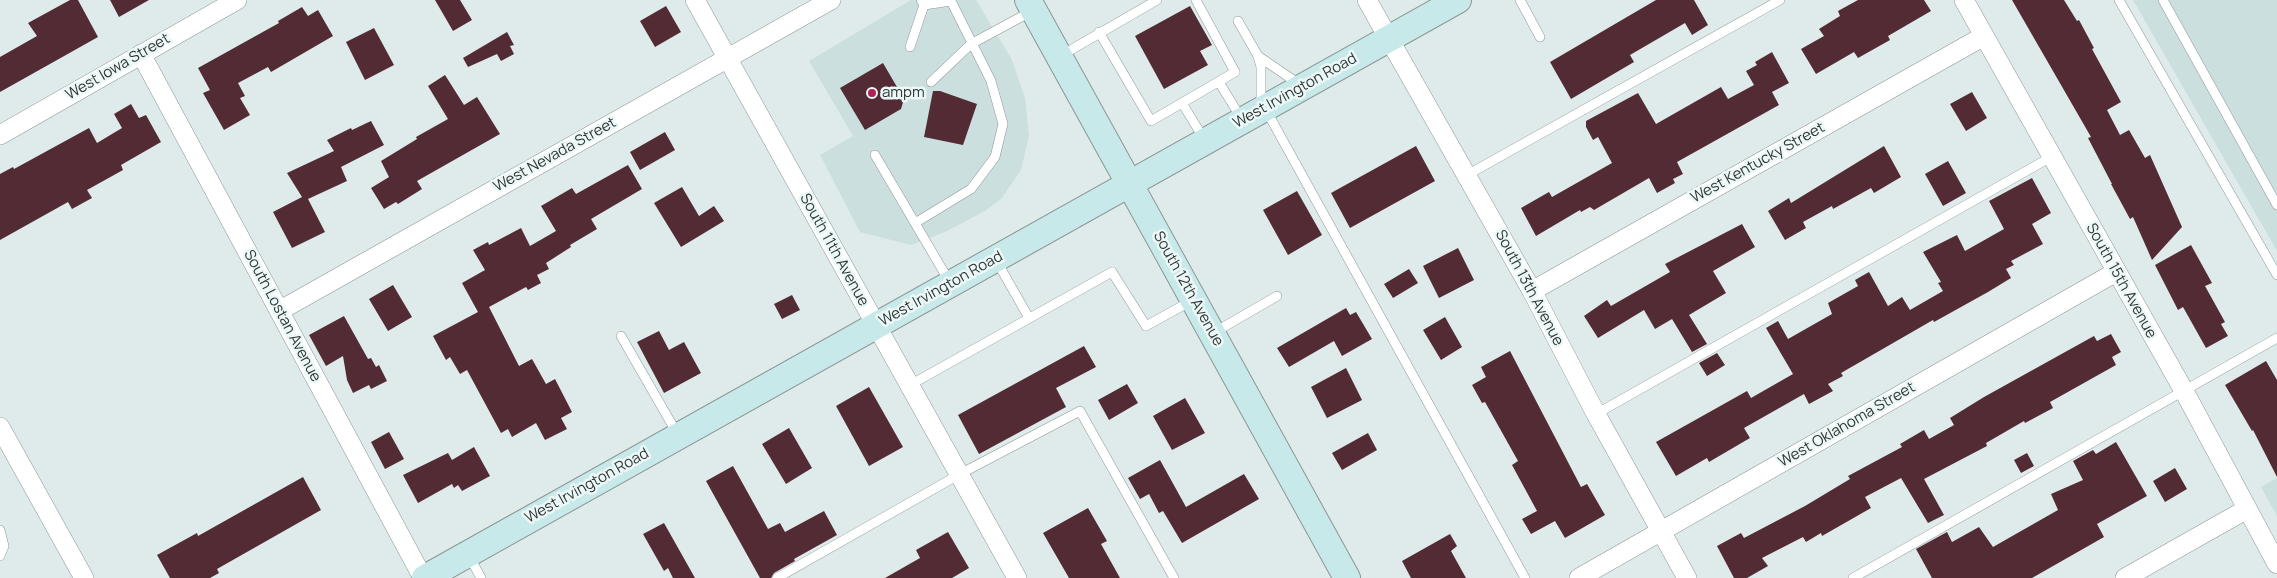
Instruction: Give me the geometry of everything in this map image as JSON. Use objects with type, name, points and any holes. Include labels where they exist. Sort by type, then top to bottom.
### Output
[{"type":"main road","name":"South 12th Avenue","points":[[1030,5],[1347,578]]},
{"type":"main road","name":"West Irvington Road","points":[[424,578],[1390,38],[1442,6]]},
{"type":"street","name":"West Iowa Street","points":[[0,135],[237,0]]},
{"type":"street","name":"South 11th Avenue","points":[[695,0],[1018,578]]},
{"type":"street","name":"West Nevada Street","points":[[279,311],[831,0]]},
{"type":"street","name":"South 13th Avenue","points":[[1367,0],[1532,291],[1596,414],[1687,578]]},
{"type":"street","name":"South 15th Avenue","points":[[1964,0],[2184,391],[2277,564]]},
{"type":"street","name":"West Kentucky Street","points":[[1532,291],[1984,36]]},
{"type":"street","name":"South Lostan Avenue","points":[[141,54],[424,578]]},
{"type":"street","name":"West Oklahoma Street","points":[[1579,578],[2116,272]]},
{"type":"street","points":[[0,427],[84,578]]},
{"type":"street","points":[[2125,578],[2247,509]]},
{"type":"lane","points":[[1059,56],[1157,0]]},
{"type":"lane","points":[[1099,32],[1151,120],[1236,72],[1196,0]]},
{"type":"lane","points":[[1520,0],[1540,37]]},
{"type":"lane","points":[[1467,175],[1780,0]]},
{"type":"lane","points":[[2119,0],[2277,276]]},
{"type":"lane","points":[[2163,0],[2277,204]]},
{"type":"lane","points":[[910,46],[922,3],[951,1],[991,80],[1003,124],[995,157],[971,189],[915,223]]},
{"type":"lane","points":[[931,82],[973,43],[1030,5]]},
{"type":"lane","points":[[1238,21],[1258,56],[1261,67],[1256,113]]},
{"type":"lane","points":[[1258,56],[1303,86]]},
{"type":"lane","points":[[1219,82],[1256,113],[1525,578]]},
{"type":"lane","points":[[1182,103],[1206,141]]},
{"type":"lane","points":[[875,155],[951,284]]},
{"type":"lane","points":[[1596,414],[2051,156]]},
{"type":"lane","points":[[996,259],[1029,318]]},
{"type":"lane","points":[[910,385],[1112,272],[1146,326],[1194,299]]},
{"type":"lane","points":[[1212,333],[1278,296]]},
{"type":"lane","points":[[621,336],[678,436]]},
{"type":"lane","points":[[1853,578],[2277,338]]},
{"type":"lane","points":[[777,578],[960,474],[1080,411],[1174,578]]},
{"type":"lane","points":[[0,530],[4,546],[0,556]]},
{"type":"lane","points":[[468,554],[481,578]]},
{"type":"shaded area","points":[[911,0],[976,0],[1012,60],[1025,98],[1029,136],[1021,170],[1002,198],[985,211],[947,231],[911,245],[860,232],[820,155],[853,136],[809,61]]},
{"type":"shaded area","points":[[2133,0],[2277,0],[2277,251]]},
{"type":"shaded area","points":[[2277,478],[2277,516],[2261,487]]},
{"type":"building","points":[[70,0],[78,0],[98,37],[0,92],[0,57],[37,36],[28,23]]},
{"type":"building","points":[[110,0],[149,0],[119,17]]},
{"type":"building","points":[[435,0],[460,0],[472,20],[453,31]]},
{"type":"building","points":[[1656,0],[1694,0],[1708,25],[1692,35],[1685,23],[1630,55],[1634,62],[1571,99],[1550,62]]},
{"type":"building","points":[[1858,0],[1924,0],[1931,11],[1888,36],[1890,40],[1858,58],[1854,52],[1816,74],[1801,49],[1824,36],[1819,29],[1840,16],[1838,11]]},
{"type":"building","points":[[2012,0],[2064,0],[2077,21],[2079,20],[2094,48],[2092,49],[2121,102],[2107,110],[2120,135],[2129,130],[2145,158],[2150,155],[2182,227],[2152,260],[2133,217],[2130,219],[2088,138],[2091,137]]},
{"type":"building","points":[[666,6],[681,32],[655,47],[640,21]]},
{"type":"building","points":[[1190,6],[1212,45],[1200,51],[1208,65],[1164,89],[1135,36]]},
{"type":"building","points":[[302,7],[308,16],[318,10],[333,36],[271,72],[268,67],[238,83],[245,96],[240,98],[250,115],[224,130],[203,93],[210,90],[198,68],[279,23],[278,21]]},
{"type":"building","points":[[374,28],[394,65],[365,80],[346,42]]},
{"type":"building","points":[[507,32],[514,45],[510,46],[514,54],[501,61],[497,54],[468,67],[463,58]]},
{"type":"building","points":[[1772,52],[1789,83],[1772,92],[1779,105],[1677,162],[1683,174],[1673,179],[1675,183],[1657,193],[1649,178],[1594,210],[1590,207],[1581,212],[1580,210],[1536,236],[1521,208],[1549,192],[1552,197],[1612,163],[1598,137],[1593,140],[1586,127],[1586,121],[1638,93],[1656,124],[1721,87],[1728,99],[1754,85],[1746,71],[1757,65],[1755,62]]},
{"type":"building","name":"ampm","points":[[883,63],[904,99],[901,109],[865,130],[840,88]]},
{"type":"building","points":[[445,75],[464,105],[477,97],[500,134],[417,181],[422,189],[398,204],[396,202],[384,209],[371,188],[389,177],[381,161],[417,139],[416,137],[448,119],[428,86]]},
{"type":"building","name":"ampm","points":[[933,91],[940,91],[977,104],[963,145],[924,137]]},
{"type":"building","points":[[1972,92],[1987,118],[1966,131],[1950,104]]},
{"type":"building","points":[[131,104],[139,118],[146,115],[161,142],[121,165],[123,170],[87,190],[92,198],[72,209],[68,202],[0,240],[0,174],[13,167],[14,169],[89,128],[97,143],[122,128],[114,114]]},
{"type":"building","points":[[371,121],[384,145],[341,167],[347,181],[308,199],[325,232],[292,248],[273,212],[302,197],[287,173],[334,151],[327,140],[351,128],[352,130]]},
{"type":"building","points":[[665,132],[675,150],[640,170],[630,152]]},
{"type":"building","points":[[1416,146],[1435,181],[1350,228],[1331,193]]},
{"type":"building","points":[[1884,146],[1901,177],[1874,193],[1871,188],[1833,209],[1832,206],[1803,222],[1806,228],[1785,240],[1768,211],[1789,198],[1791,203]]},
{"type":"building","points":[[1948,161],[1966,193],[1943,206],[1925,174]]},
{"type":"building","points":[[628,165],[642,189],[591,219],[597,229],[570,245],[571,247],[546,263],[549,269],[537,275],[541,283],[528,290],[526,287],[489,307],[519,366],[532,359],[546,384],[555,379],[572,412],[561,418],[567,429],[545,440],[536,423],[512,437],[508,429],[501,433],[467,370],[460,374],[450,357],[446,360],[433,336],[478,312],[462,283],[485,270],[473,250],[488,242],[489,245],[521,228],[530,246],[556,231],[541,206],[572,188],[576,194]]},
{"type":"building","points":[[2032,178],[2051,213],[2032,224],[2043,244],[2011,261],[2014,265],[2006,269],[2011,278],[1841,373],[1843,376],[1828,384],[1833,391],[1809,404],[1804,394],[1744,428],[1750,438],[1709,462],[1707,458],[1676,476],[1656,442],[1747,391],[1751,398],[1793,374],[1766,328],[1778,321],[1788,339],[1832,314],[1828,303],[1858,286],[1855,280],[1869,272],[1888,306],[1902,297],[1910,310],[1943,291],[1938,283],[1941,282],[1923,252],[1957,235],[1965,251],[2004,229],[1989,201]]},
{"type":"building","points":[[682,187],[699,216],[714,206],[724,221],[681,247],[654,203]]},
{"type":"building","points":[[1297,191],[1322,235],[1288,255],[1263,210]]},
{"type":"building","points":[[1742,224],[1755,247],[1713,271],[1726,293],[1689,315],[1707,344],[1692,352],[1672,319],[1655,329],[1644,310],[1598,338],[1584,316],[1607,300],[1611,306],[1670,272],[1665,264]]},
{"type":"building","points":[[2191,245],[2212,283],[2205,286],[2225,322],[2221,324],[2228,336],[2206,348],[2183,307],[2178,310],[2155,265]]},
{"type":"building","points":[[1458,248],[1474,280],[1439,298],[1423,266]]},
{"type":"building","points":[[1409,269],[1418,283],[1393,298],[1384,284]]},
{"type":"building","points":[[393,285],[412,317],[388,331],[369,299]]},
{"type":"building","points":[[792,295],[800,310],[782,319],[774,304]]},
{"type":"building","points":[[1346,308],[1350,315],[1356,312],[1372,339],[1342,356],[1334,341],[1289,367],[1277,348]]},
{"type":"building","points":[[344,316],[368,359],[371,358],[376,367],[379,365],[387,381],[371,389],[369,385],[353,393],[347,380],[343,356],[326,366],[309,335]]},
{"type":"building","points":[[1445,317],[1462,347],[1441,360],[1423,330]]},
{"type":"building","points":[[659,331],[669,350],[684,342],[701,373],[664,393],[637,342]]},
{"type":"building","points":[[2111,334],[2121,352],[2112,357],[2116,365],[2050,402],[2053,408],[2025,423],[2024,421],[1986,443],[1987,446],[1924,479],[1944,515],[1928,523],[1901,478],[1865,497],[1871,508],[1822,536],[1821,533],[1806,542],[1803,537],[1762,558],[1768,566],[1747,578],[1734,578],[1717,546],[1741,533],[1744,538],[1805,506],[1850,479],[1848,476],[1902,447],[1900,444],[1924,430],[1929,439],[1954,425],[1950,418],[1984,397],[2094,336],[2097,341]]},
{"type":"building","points":[[1084,346],[1096,367],[1056,388],[1066,407],[979,454],[958,415]]},
{"type":"building","points":[[1510,351],[1581,487],[1587,484],[1605,515],[1565,538],[1555,521],[1531,534],[1522,519],[1537,511],[1512,465],[1518,461],[1485,402],[1482,403],[1472,385],[1486,377],[1481,367]]},
{"type":"building","points":[[1717,353],[1725,365],[1707,376],[1699,363]]},
{"type":"building","points":[[2266,361],[2277,380],[2277,477],[2253,430],[2225,385]]},
{"type":"building","points":[[1346,368],[1362,400],[1327,418],[1311,387]]},
{"type":"building","points":[[1127,384],[1138,403],[1109,420],[1098,400]]},
{"type":"building","points":[[869,387],[903,447],[869,466],[836,406]]},
{"type":"building","points":[[1185,398],[1205,433],[1172,450],[1153,416]]},
{"type":"building","points":[[789,428],[812,468],[786,484],[762,444]]},
{"type":"building","points":[[389,432],[404,459],[385,469],[371,442]]},
{"type":"building","points":[[1368,433],[1377,450],[1342,470],[1332,453]]},
{"type":"building","points":[[2116,442],[2147,496],[2097,524],[2104,537],[2032,578],[1932,578],[1916,549],[1947,532],[1952,542],[1979,527],[1993,547],[2058,510],[2051,494],[2083,480],[2073,461],[2093,450],[2096,454]]},
{"type":"building","points":[[474,447],[490,476],[462,491],[458,485],[454,488],[452,484],[418,503],[403,475],[448,453],[452,460]]},
{"type":"building","points":[[2027,453],[2034,466],[2021,473],[2014,460]]},
{"type":"building","points":[[1160,460],[1186,507],[1244,474],[1259,499],[1182,543],[1163,511],[1159,513],[1149,494],[1140,499],[1128,478]]},
{"type":"building","points":[[733,466],[768,529],[780,523],[785,532],[824,511],[837,535],[794,559],[795,561],[774,573],[771,578],[760,578],[706,481]]},
{"type":"building","points":[[2175,468],[2187,489],[2165,502],[2153,481]]},
{"type":"building","points":[[303,477],[321,510],[217,569],[219,573],[210,578],[170,578],[157,555],[197,533],[198,536]]},
{"type":"building","points":[[1088,508],[1107,541],[1101,544],[1120,578],[1069,578],[1043,533]]},
{"type":"building","points":[[664,523],[695,578],[673,578],[668,568],[664,571],[643,534]]},
{"type":"building","points":[[948,532],[969,568],[952,578],[885,578],[920,558],[916,550]]},
{"type":"building","points":[[1450,534],[1457,546],[1451,551],[1466,578],[1411,578],[1402,561]]},
{"type":"place","name":"ampm","points":[[872,93]]}]
